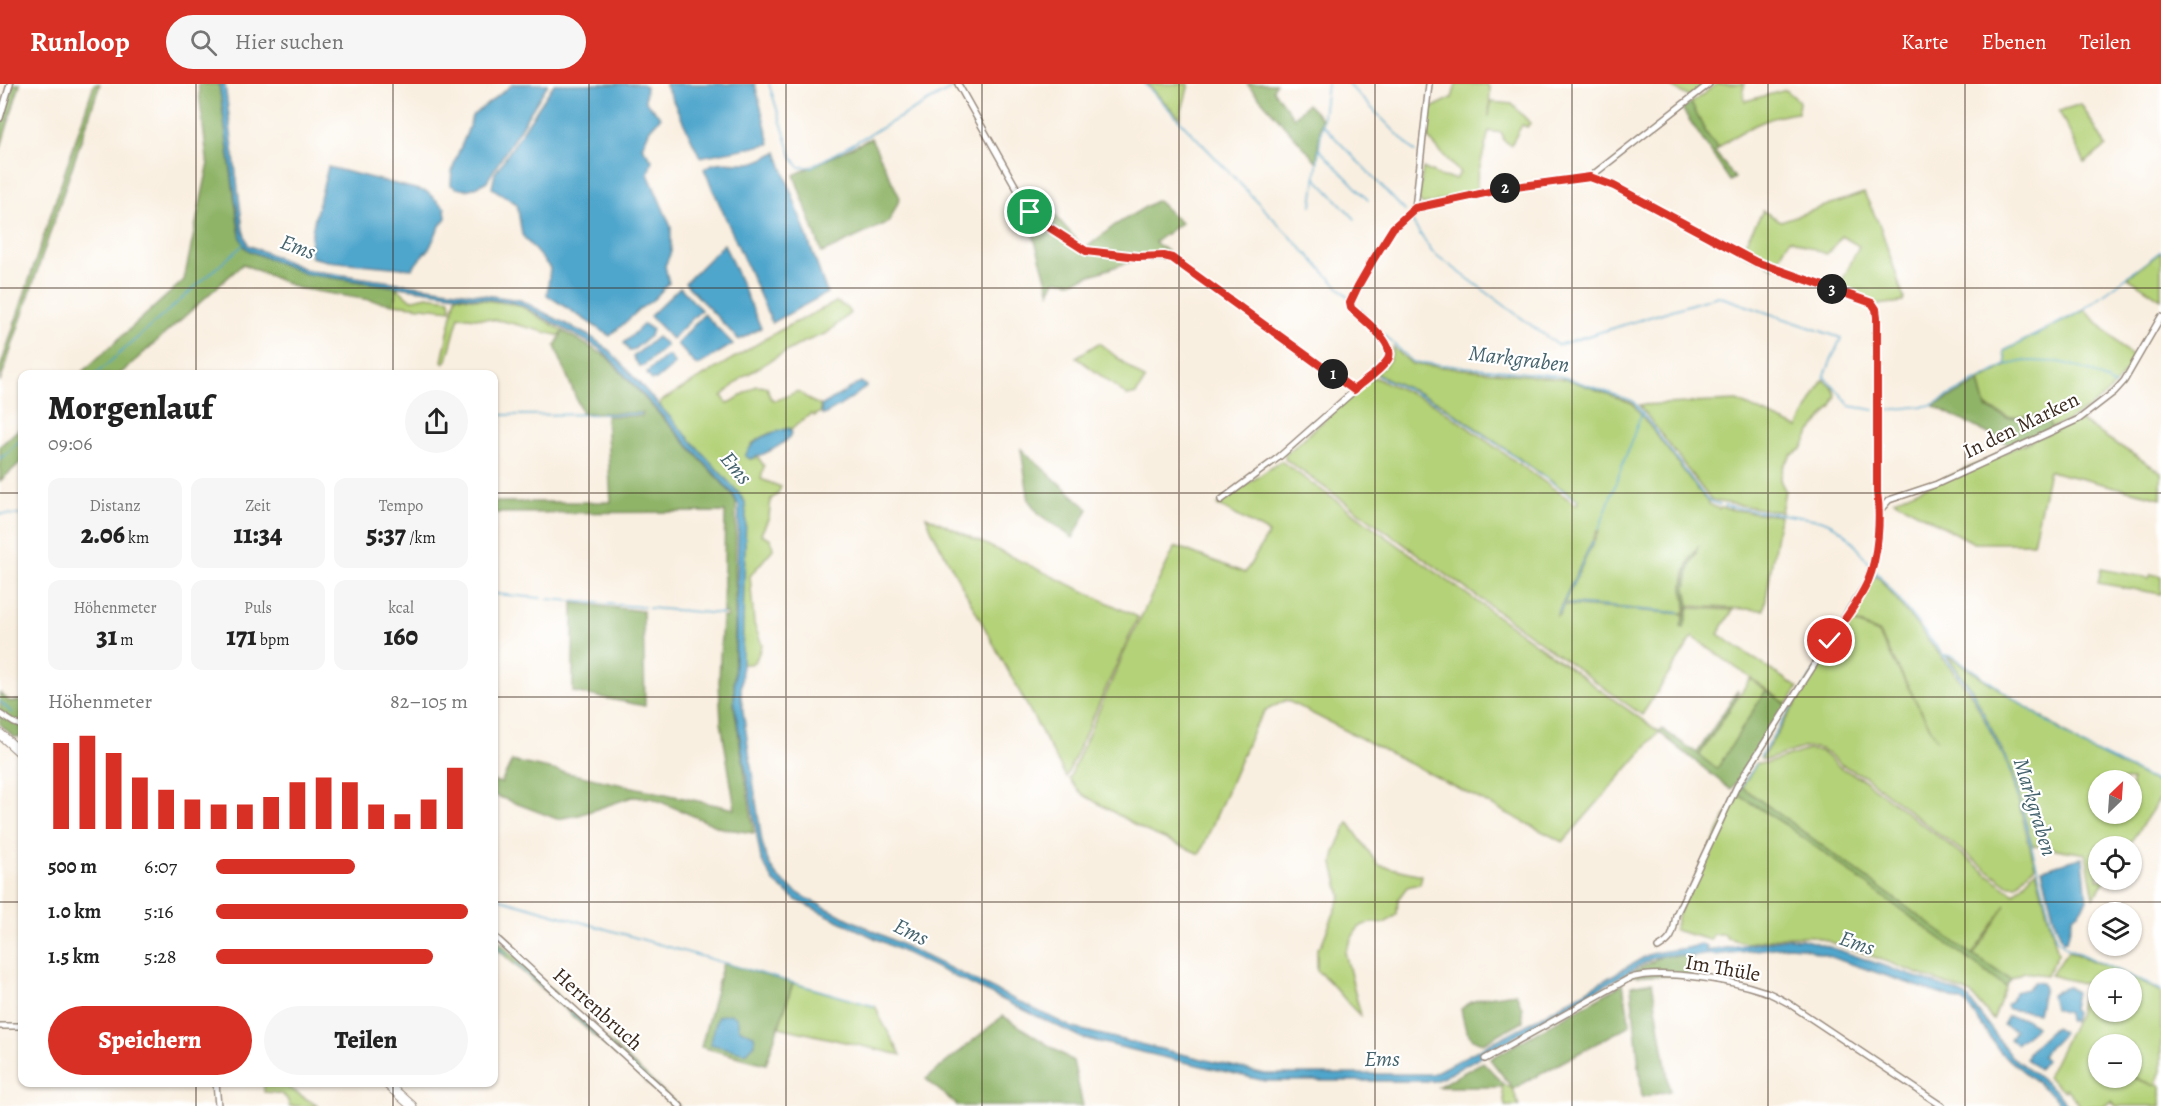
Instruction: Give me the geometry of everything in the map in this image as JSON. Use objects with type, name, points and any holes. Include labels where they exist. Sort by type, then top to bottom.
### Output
[{"type":"main road","points":[[0,734],[18,750]]},
{"type":"main road","points":[[391,1087],[412,1106]]},
{"type":"street","points":[[0,118],[10,84]]},
{"type":"street","points":[[1415,208],[1430,84]]},
{"type":"street","points":[[1590,177],[1709,84]]},
{"type":"street","points":[[960,87],[1030,212],[1047,226],[1086,251],[1172,258],[1354,390]]},
{"type":"street","points":[[1221,500],[1279,457],[1388,361],[1390,354],[1388,346],[1351,308],[1350,303],[1362,278],[1393,228],[1415,208],[1508,188],[1590,177],[1614,186],[1756,262],[1875,306],[1877,317],[1877,492],[1880,510],[1874,563],[1868,582],[1737,786],[1676,915],[1672,936],[1668,942],[1658,948]]},
{"type":"street","name":"In den Marken","points":[[1880,510],[1889,500],[1937,484],[2079,419],[2114,392],[2124,381],[2161,317]]},
{"type":"street","points":[[1877,492],[1889,500]]},
{"type":"street","points":[[0,714],[18,724]]},
{"type":"street","name":"Herrenbruch","points":[[498,940],[680,1106]]},
{"type":"street","name":"Im Thüle","points":[[1485,1059],[1628,979],[1647,975],[1702,978],[1764,991],[1788,1003],[1942,1106]]},
{"type":"street","points":[[0,1026],[18,1026]]},
{"type":"street","points":[[216,1087],[218,1106]]},
{"type":"green space","points":[[13,84],[20,84],[0,150],[0,130]]},
{"type":"green space","points":[[94,84],[100,84],[0,382],[0,368]]},
{"type":"green space","points":[[198,84],[219,84],[239,231],[245,247],[306,274],[396,287],[393,304],[297,288],[243,264],[125,370],[85,370],[184,280],[208,167]]},
{"type":"green space","points":[[1147,84],[1189,84],[1180,118]]},
{"type":"green space","points":[[1247,84],[1276,84],[1273,90],[1294,118],[1307,104],[1321,118],[1317,162]]},
{"type":"green space","points":[[1456,84],[1486,84],[1490,88],[1489,117],[1491,102],[1512,104],[1530,123],[1527,127],[1522,125],[1511,145],[1503,140],[1502,133],[1489,131],[1477,178],[1477,192],[1423,205],[1418,200],[1423,168],[1442,177],[1456,179],[1460,173],[1427,137],[1429,109],[1452,98]]},
{"type":"green space","points":[[1666,84],[1706,84],[1689,97]]},
{"type":"green space","points":[[1717,84],[1745,84],[1743,90],[1745,101],[1786,90],[1799,101],[1798,113],[1755,125],[1718,149],[1706,133],[1691,103]]},
{"type":"green space","points":[[1691,103],[1706,133],[1718,149],[1715,152],[1735,178],[1730,181],[1682,109]]},
{"type":"green space","points":[[2081,104],[2106,146],[2085,163],[2059,111]]},
{"type":"green space","points":[[871,138],[900,198],[889,222],[822,253],[794,175]]},
{"type":"green space","points":[[1864,193],[1880,226],[1904,298],[1903,302],[1875,305],[1838,289],[1859,246],[1842,236],[1826,254],[1790,239],[1774,267],[1740,252],[1763,211],[1781,221]]},
{"type":"green space","points":[[1157,200],[1181,223],[1155,242],[1173,256],[1141,255],[1086,248],[1115,225]]},
{"type":"green space","points":[[1045,204],[1082,246],[1046,222],[1033,210]]},
{"type":"green space","points":[[1031,216],[1078,249],[1138,259],[1071,282],[1055,280],[1050,292],[1029,220]]},
{"type":"green space","points":[[2161,252],[2161,299],[2128,277]]},
{"type":"green space","points":[[396,287],[411,300],[427,296],[450,299],[451,310],[393,304]]},
{"type":"green space","points":[[456,296],[519,305],[563,331],[560,336],[503,321],[459,316],[447,360],[444,363],[442,361]]},
{"type":"green space","points":[[836,302],[846,307],[850,313],[827,333],[804,342],[743,377],[722,396],[727,403],[756,386],[767,387],[770,397],[775,401],[798,391],[820,405],[821,412],[814,416],[811,414],[791,429],[770,433],[751,444],[750,459],[758,457],[764,466],[761,479],[781,487],[777,495],[771,499],[769,517],[761,534],[771,539],[773,549],[750,576],[754,624],[762,645],[756,660],[751,664],[741,664],[745,502],[660,406],[661,401],[784,328]]},
{"type":"green space","points":[[2085,310],[2133,358],[2109,392],[2076,416],[2051,428],[2045,415],[2008,417],[1986,407],[1979,381],[2006,366],[2004,351]]},
{"type":"green space","points":[[563,331],[606,356],[731,493],[736,503],[734,706],[754,833],[721,828],[652,798],[632,797],[579,815],[557,819],[498,797],[498,782],[501,783],[512,761],[735,809],[721,722],[719,681],[722,617],[727,617],[727,614],[723,613],[725,512],[498,513],[498,502],[611,502],[606,416],[642,416],[643,413],[582,413],[555,346]]},
{"type":"green space","points":[[1099,343],[1145,380],[1136,394],[1128,396],[1076,357]]},
{"type":"green space","points":[[1393,347],[1412,364],[1567,379],[1632,403],[1709,504],[1719,509],[1780,516],[1764,610],[1689,606],[1686,588],[1690,565],[1699,545],[1684,577],[1683,589],[1686,604],[1684,613],[1564,603],[1599,531],[1597,531],[1557,616],[1564,605],[1684,614],[1681,627],[1684,628],[1689,608],[1733,610],[1718,634],[1798,688],[1787,704],[1693,637],[1642,715],[1285,459],[1285,455],[1373,377],[1433,403],[1577,505],[1578,500],[1437,401],[1376,374],[1388,362]]},
{"type":"green space","points":[[1823,379],[1832,387],[1836,395],[1832,406],[1810,433],[1802,449],[1791,455],[1784,465],[1780,480],[1785,490],[1781,512],[1710,499],[1639,405],[1737,401],[1798,428]]},
{"type":"green space","points":[[1979,382],[1986,408],[2007,418],[2045,415],[2051,428],[2010,445],[1934,406]]},
{"type":"green space","points":[[2079,420],[2161,472],[2161,498],[2049,471],[2033,543],[1974,543],[1894,500]]},
{"type":"green space","points":[[18,430],[18,465],[0,481],[0,446]]},
{"type":"green space","points":[[1021,449],[1088,509],[1073,538],[1040,515],[1029,501]]},
{"type":"green space","points":[[1281,461],[1659,732],[1563,842],[1286,700],[1265,711],[1254,728],[1200,854],[1146,831],[1082,794],[1069,779],[1127,646],[1176,547],[1245,573],[1269,533],[1217,505]]},
{"type":"green space","points":[[926,516],[1138,617],[1066,777],[932,531]]},
{"type":"green space","points":[[1697,552],[1690,565],[1686,588],[1689,606],[1684,628],[1681,627],[1687,607],[1683,588],[1688,564]]},
{"type":"green space","points":[[2101,569],[2149,578],[2151,574],[2161,576],[2161,594],[2098,583]]},
{"type":"green space","points":[[1876,574],[1971,694],[2010,769],[2035,866],[2016,885],[2008,885],[1864,776],[1842,765],[1821,749],[1806,747],[1766,760],[1761,759],[1848,620],[1878,633],[1937,740],[1879,632],[1849,619]]},
{"type":"green space","points":[[573,603],[643,611],[645,706],[573,692]]},
{"type":"green space","points":[[1947,656],[2081,745],[2131,770],[2088,770],[2088,824],[2142,824],[2142,776],[2161,785],[2161,797],[2135,836],[2088,836],[2088,865],[2086,854],[2032,845],[2013,772],[1972,690]]},
{"type":"green space","points":[[1750,679],[1766,690],[1717,769],[1699,756]]},
{"type":"green space","points":[[1738,690],[1737,697],[1699,755],[1717,769],[1766,690],[1787,705],[1731,790],[1659,732],[1662,729],[1697,753]]},
{"type":"green space","points":[[0,693],[9,701],[18,701],[18,737],[14,737],[0,724]]},
{"type":"green space","points":[[1808,750],[1820,751],[1841,768],[1861,778],[2014,894],[2036,870],[2058,954],[2046,975],[2024,972],[2011,979],[1973,956],[2006,905],[1972,955],[1742,787],[1757,763],[1767,763]]},
{"type":"green space","points":[[1742,787],[1972,955],[2011,979],[2006,987],[1786,825],[1739,795],[1731,803],[1738,789]]},
{"type":"green space","points":[[1739,795],[1786,825],[2006,987],[1993,1020],[1971,994],[1812,936],[1789,936],[1747,943],[1726,938],[1725,934],[1713,934],[1710,940],[1674,930],[1678,913],[1732,804]]},
{"type":"green space","points":[[1348,822],[1378,865],[1422,875],[1420,884],[1407,887],[1398,899],[1397,914],[1385,923],[1363,925],[1352,937],[1345,952],[1361,1016],[1317,971],[1317,949],[1322,943],[1341,896],[1333,864],[1335,852]]},
{"type":"green space","points":[[498,941],[679,1106],[673,1106],[498,950]]},
{"type":"green space","points":[[2068,951],[2110,968],[2088,968],[2088,1022],[2142,1022],[2142,982],[2161,992],[2161,1071],[2156,1083],[2161,1086],[2161,1106],[2116,1106],[2112,1101],[2102,1106],[2080,1106],[2066,1088],[2065,1091],[2047,1077],[2078,1015],[2085,984],[2050,975]]},
{"type":"green space","points":[[1664,955],[1692,957],[1690,976],[1629,976],[1629,974]]},
{"type":"green space","points":[[723,963],[793,983],[766,1064],[701,1047]]},
{"type":"green space","points":[[1652,982],[1670,1091],[1642,1097],[1631,986]]},
{"type":"green space","points":[[793,983],[876,1007],[901,1055],[779,1027]]},
{"type":"green space","points":[[1623,984],[1630,1025],[1513,1089],[1490,1059]]},
{"type":"green space","points":[[1516,993],[1522,1008],[1523,1021],[1483,1043],[1469,1035],[1461,1009],[1473,1001]]},
{"type":"green space","points":[[1003,1016],[1073,1061],[1083,1106],[958,1106],[926,1079]]},
{"type":"green space","points":[[1483,1062],[1504,1084],[1502,1087],[1437,1087]]},
{"type":"green space","points":[[1504,1084],[1513,1089],[1519,1106],[1505,1106],[1502,1087]]},
{"type":"green space","points":[[264,1087],[287,1087],[318,1106],[289,1106],[284,1096],[264,1092]]},
{"type":"water","points":[[219,84],[225,84],[243,230],[248,245],[307,270],[520,300],[591,337],[609,350],[745,502],[741,697],[762,842],[768,862],[777,876],[806,898],[1073,1028],[1265,1074],[1432,1074],[1528,1024],[1648,955],[1701,944],[1707,946],[1706,951],[1789,938],[1802,939],[1958,992],[1968,998],[2011,1056],[2056,1091],[2068,1106],[2062,1106],[2001,1053],[1964,1002],[1801,947],[1789,946],[1715,955],[1669,955],[1651,959],[1434,1081],[1265,1081],[1082,1038],[796,900],[774,882],[761,859],[736,715],[734,699],[739,507],[733,494],[607,355],[597,347],[525,307],[515,303],[306,274],[250,251],[241,239]]},
{"type":"water","points":[[513,84],[548,84],[487,181],[474,188],[465,190],[456,188],[451,185],[453,167],[472,116]]},
{"type":"water","points":[[554,84],[641,84],[646,86],[645,101],[661,117],[650,129],[642,147],[652,160],[648,174],[671,227],[671,252],[665,266],[669,283],[654,299],[610,336],[547,295],[550,268],[522,235],[517,204],[492,188],[495,173]]},
{"type":"water","points":[[665,84],[755,84],[770,144],[700,157]]},
{"type":"water","points":[[777,152],[827,293],[772,323],[704,169],[720,163],[753,162]]},
{"type":"water","points":[[328,167],[427,192],[445,208],[446,218],[427,252],[412,269],[327,261],[311,257],[313,227]]},
{"type":"water","points":[[724,244],[761,328],[739,340],[685,283]]},
{"type":"water","points":[[680,287],[701,310],[672,339],[650,316]]},
{"type":"water","points":[[704,314],[733,344],[697,366],[677,344]]},
{"type":"water","points":[[644,324],[652,329],[650,336],[629,351],[624,343]]},
{"type":"water","points":[[657,337],[666,346],[643,366],[639,366],[633,357]]},
{"type":"water","points":[[669,356],[675,364],[656,380],[652,380],[647,372]]},
{"type":"water","points":[[861,382],[867,386],[841,405],[822,414],[821,406]]},
{"type":"water","points":[[789,428],[792,433],[790,437],[780,445],[750,459],[745,456],[758,440]]},
{"type":"water","points":[[2083,858],[2087,900],[2079,912],[2073,916],[2067,940],[2063,942],[2055,922],[2042,869]]},
{"type":"water","points":[[2034,982],[2042,983],[2044,988],[2038,1013],[2007,1009],[2006,1005],[2011,1001],[2015,992],[2027,989]]},
{"type":"water","points":[[2068,987],[2076,992],[2073,1021],[2068,1020],[2067,1013],[2054,1009],[2051,995]]},
{"type":"water","points":[[730,1014],[737,1017],[739,1029],[754,1035],[755,1044],[746,1053],[710,1044],[718,1016]]},
{"type":"water","points":[[2008,1016],[2026,1019],[2036,1027],[2016,1044],[2010,1039],[2015,1030],[2003,1025]]},
{"type":"water","points":[[2055,1027],[2063,1032],[2042,1056],[2046,1060],[2039,1069],[2026,1059],[2028,1052]]},
{"type":"waterway","points":[[769,84],[792,157],[799,167],[811,167],[956,86]]},
{"type":"waterway","name":"Markgraben","points":[[1145,84],[1350,299]]},
{"type":"waterway","points":[[1312,206],[1327,84]]},
{"type":"waterway","points":[[1348,84],[1415,152]]},
{"type":"waterway","points":[[1323,125],[1405,211]]},
{"type":"waterway","points":[[1319,149],[1368,200]]},
{"type":"waterway","points":[[1316,178],[1355,219]]},
{"type":"waterway","points":[[1409,217],[1432,252],[1558,345],[1718,296],[1841,338],[1824,377],[1850,406],[1874,410]]},
{"type":"waterway","points":[[101,370],[244,244]]},
{"type":"waterway","points":[[2006,364],[2004,351],[2080,312],[2161,251]]},
{"type":"waterway","name":"Markgraben","points":[[1356,305],[1375,326]]},
{"type":"waterway","name":"Markgraben","points":[[1383,334],[1413,362],[1561,376],[1633,401],[1707,500],[1720,505]]},
{"type":"waterway","points":[[1879,411],[1932,405],[2006,365],[2025,361],[2059,362],[2071,365],[2092,372],[2115,386]]},
{"type":"waterway","points":[[1378,376],[1436,402],[1577,500]]},
{"type":"waterway","points":[[1599,529],[1642,412]]},
{"type":"waterway","points":[[498,415],[641,414]]},
{"type":"waterway","points":[[0,459],[18,443]]},
{"type":"waterway","name":"Markgraben","points":[[1724,506],[1821,520],[1843,532],[1870,564]]},
{"type":"waterway","points":[[0,514],[18,515]]},
{"type":"waterway","points":[[1558,614],[1593,541]]},
{"type":"waterway","name":"Markgraben","points":[[1875,570],[1971,690],[2012,772],[2056,939],[2067,948],[2161,990]]},
{"type":"waterway","points":[[1760,757],[1876,573]]},
{"type":"waterway","points":[[498,594],[541,598]]},
{"type":"waterway","points":[[547,599],[644,607]]},
{"type":"waterway","points":[[1568,604],[1680,613]]},
{"type":"waterway","points":[[649,608],[723,614]]},
{"type":"waterway","points":[[1944,655],[1953,656],[2081,745],[2161,784]]},
{"type":"waterway","points":[[0,701],[12,713]]},
{"type":"waterway","points":[[1738,792],[1756,764]]},
{"type":"waterway","points":[[498,898],[874,1006]]},
{"type":"waterway","points":[[498,947],[507,955]]},
{"type":"waterway","points":[[516,963],[676,1106]]},
{"type":"route","points":[[1030,212],[1086,251],[1172,258],[1354,390],[1388,361],[1390,354],[1388,346],[1364,319],[1356,314],[1350,303],[1362,278],[1393,228],[1415,208],[1508,188],[1590,177],[1614,186],[1756,262],[1872,303],[1875,306],[1877,317],[1877,492],[1880,510],[1874,563],[1868,582],[1830,641]]},
{"type":"water label","name":"Ems","points":[[298,247]]},
{"type":"water label","name":"Ems","points":[[736,468]]},
{"type":"water label","name":"Ems","points":[[911,932]]},
{"type":"water label","name":"Ems","points":[[1857,943]]},
{"type":"water label","name":"Ems","points":[[1382,1059]]}]
